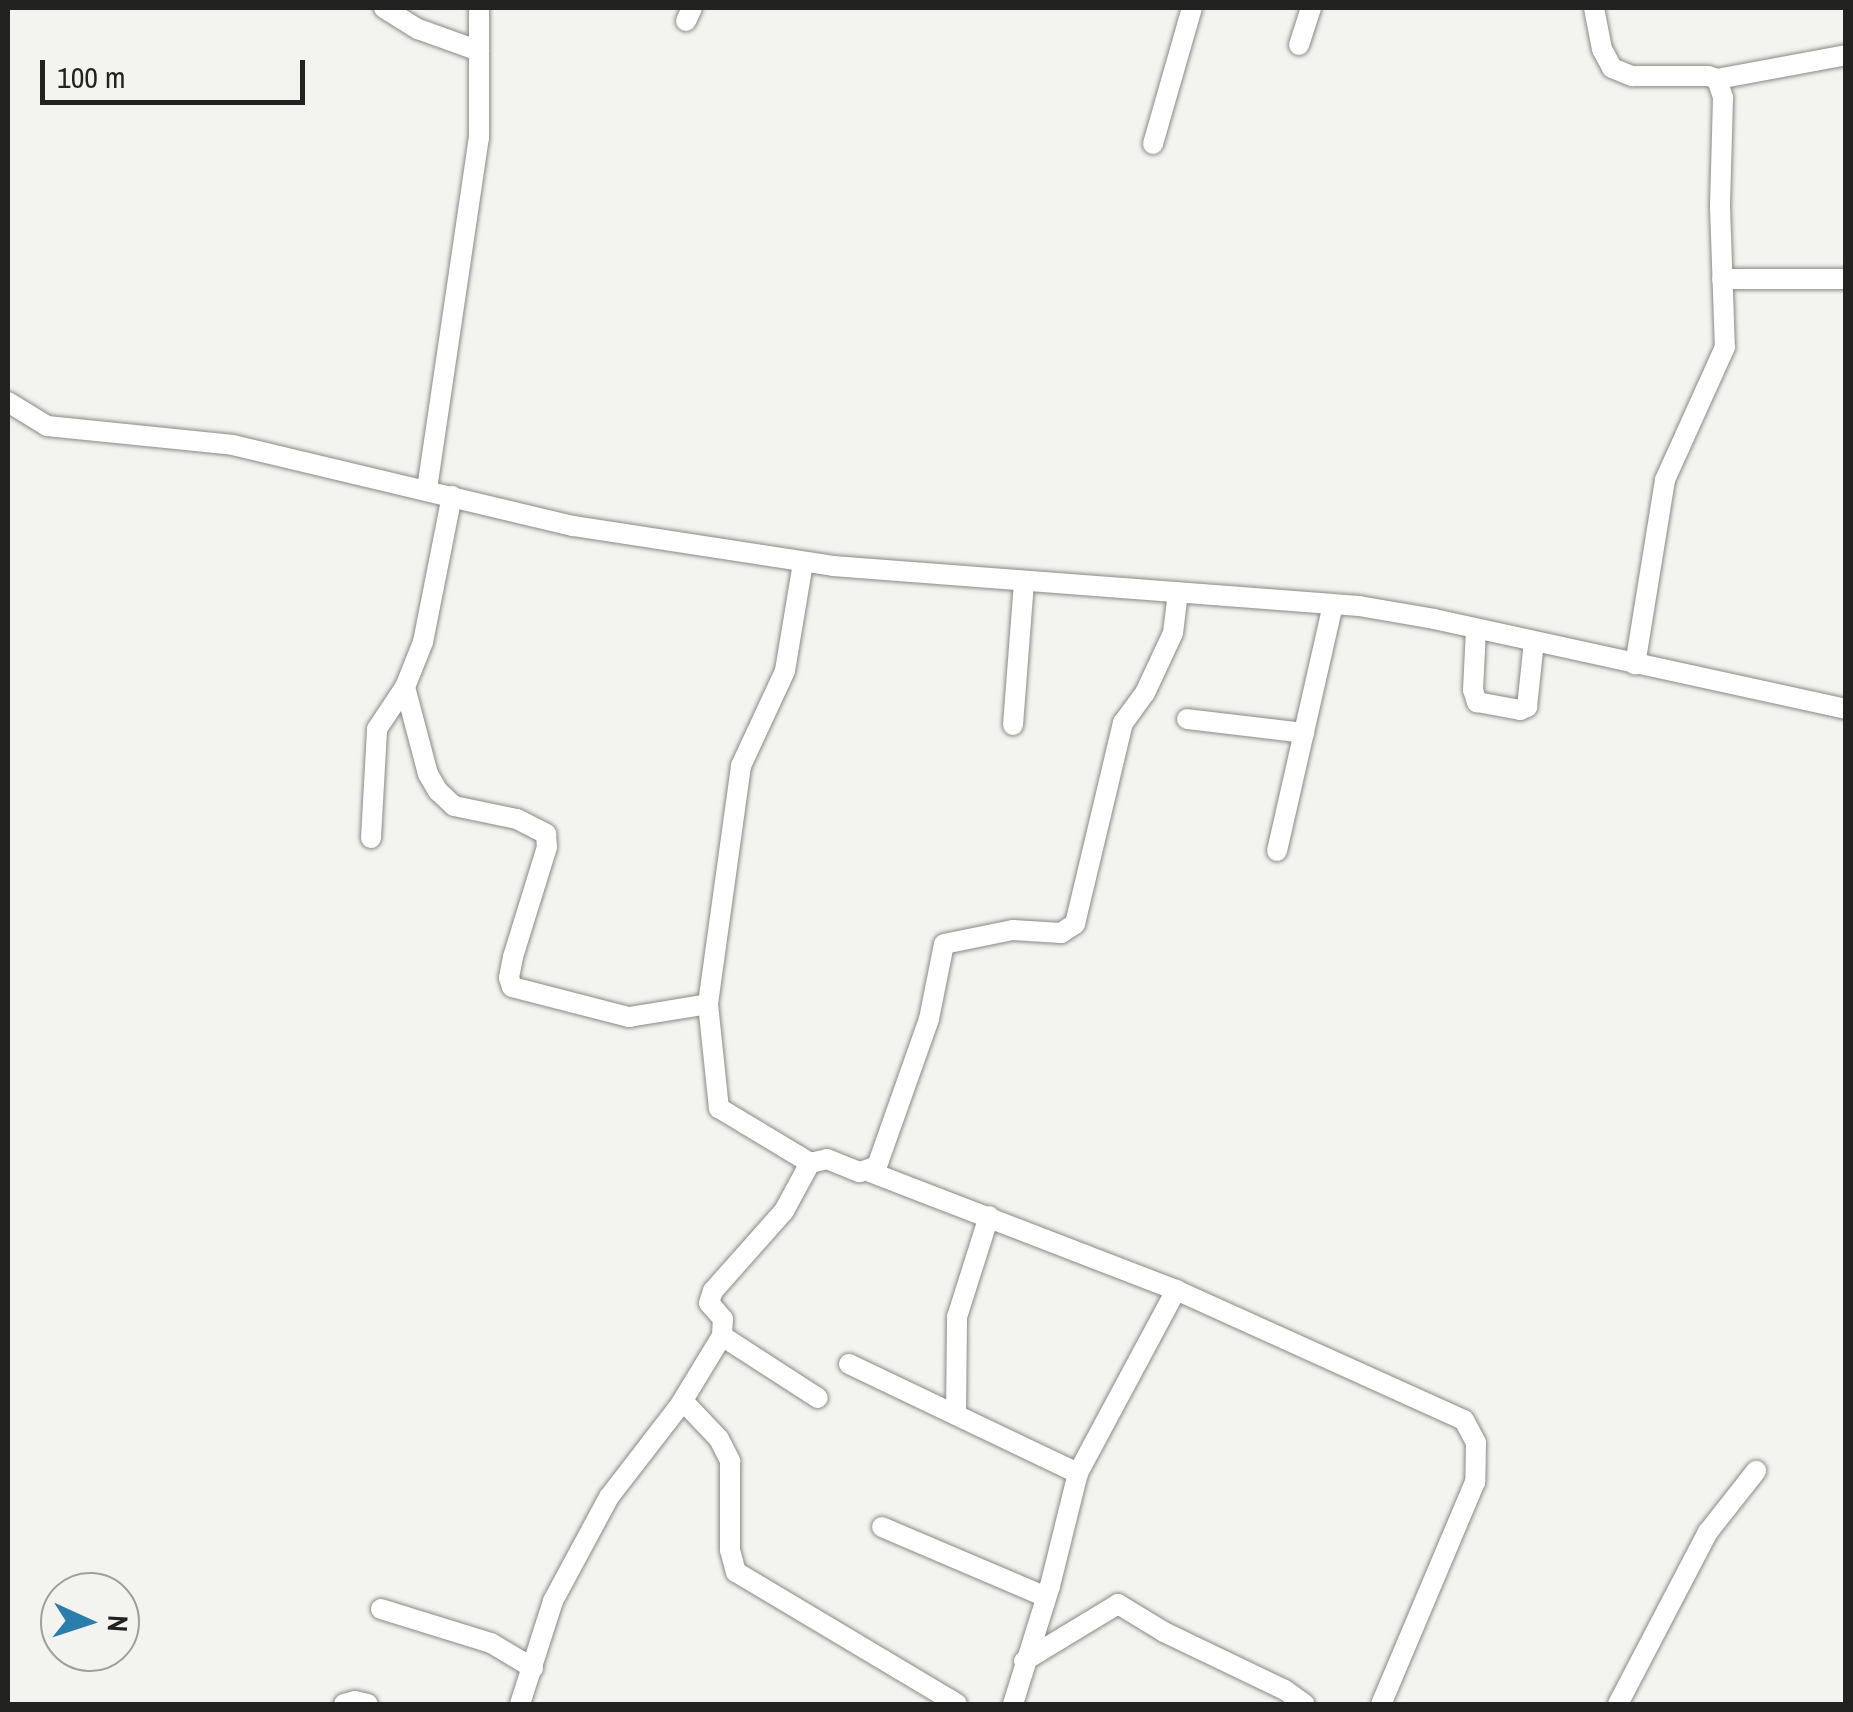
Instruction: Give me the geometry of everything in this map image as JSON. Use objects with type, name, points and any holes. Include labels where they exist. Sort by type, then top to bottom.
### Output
[{"type":"street","points":[[384,8],[418,29],[479,51]]},
{"type":"street","points":[[427,489],[439,384],[472,202],[481,112],[479,8]]},
{"type":"street","points":[[1153,144],[1192,8]]},
{"type":"street","points":[[1300,45],[1311,8]]},
{"type":"street","points":[[1594,8],[1605,58],[1620,74],[1716,79],[1846,56]]},
{"type":"street","points":[[1635,665],[1665,480],[1724,347],[1723,98],[1716,79]]},
{"type":"street","points":[[1722,279],[1846,279]]},
{"type":"street","points":[[8,402],[46,426],[221,442],[573,526],[804,563],[1400,612],[1846,709]]},
{"type":"street","points":[[371,838],[377,729],[405,687],[429,620],[452,496]]},
{"type":"street","points":[[804,563],[785,671],[740,766],[708,1004],[718,1108],[810,1163]]},
{"type":"street","points":[[1013,725],[1024,581]]},
{"type":"street","points":[[870,1172],[882,1154],[929,1019],[944,944],[1013,930],[1062,933],[1076,924],[1123,723],[1145,692],[1173,633],[1178,592]]},
{"type":"street","points":[[1277,850],[1333,604]]},
{"type":"street","points":[[1476,629],[1473,690],[1477,702],[1520,710],[1526,707],[1534,642]]},
{"type":"street","points":[[405,687],[428,774],[438,791],[454,806],[529,822],[546,834],[547,847],[512,958],[508,978],[512,988],[629,1017],[708,1004]]},
{"type":"street","points":[[1188,719],[1304,733]]},
{"type":"street","points":[[520,1704],[553,1601],[609,1497],[682,1400],[722,1336],[723,1319],[708,1303],[713,1291],[784,1211],[810,1163],[827,1158],[989,1216],[1176,1290],[1464,1420],[1472,1428],[1475,1482],[1381,1704]]},
{"type":"street","points":[[956,1415],[957,1317],[989,1216]]},
{"type":"street","points":[[1013,1704],[1078,1473],[1176,1290]]},
{"type":"street","points":[[722,1336],[818,1398]]},
{"type":"street","points":[[849,1364],[1078,1473]]},
{"type":"street","points":[[682,1400],[719,1439],[730,1461],[730,1550],[736,1572],[957,1704]]},
{"type":"street","points":[[1618,1704],[1708,1532],[1756,1471]]},
{"type":"street","points":[[882,1527],[1046,1597]]},
{"type":"street","points":[[1024,1661],[1118,1604],[1164,1632],[1286,1690],[1304,1704]]},
{"type":"street","points":[[382,1609],[475,1637],[533,1668]]},
{"type":"street","points":[[344,1704],[368,1704]]}]
